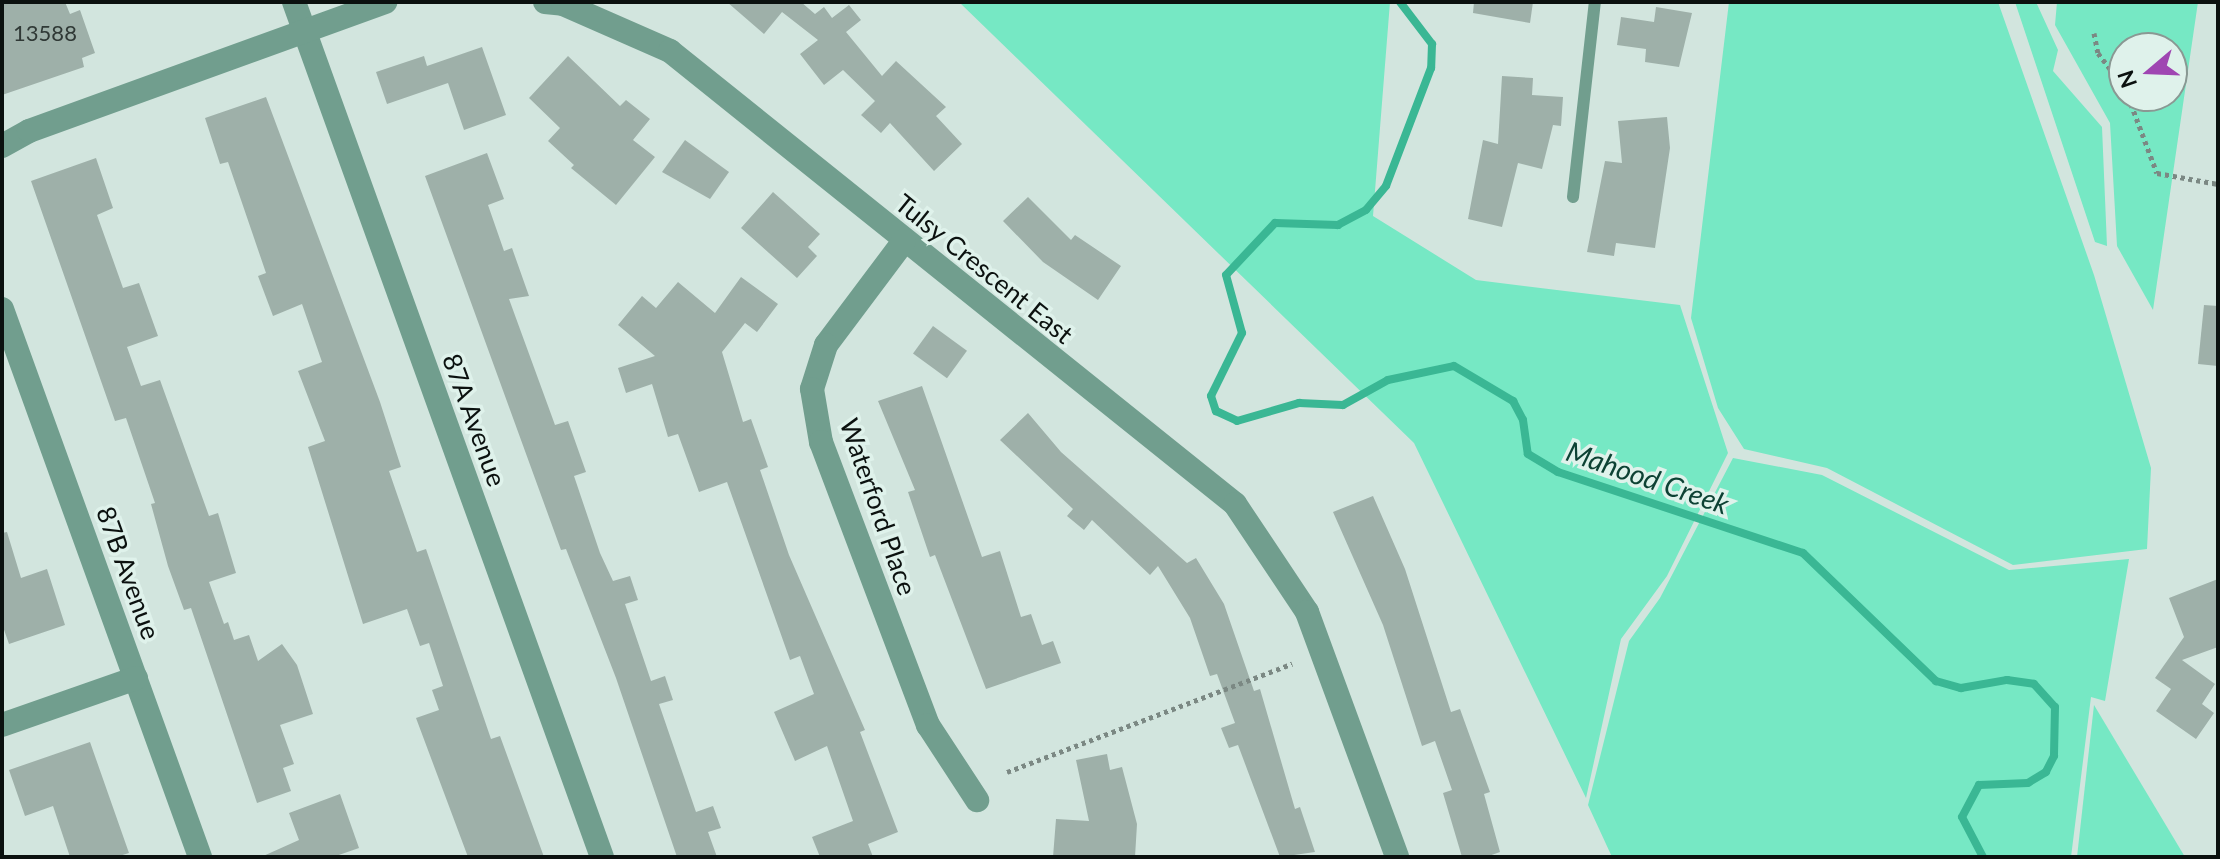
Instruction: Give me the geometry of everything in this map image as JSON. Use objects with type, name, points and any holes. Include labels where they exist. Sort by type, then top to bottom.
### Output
[{"type":"street","name":"87A Avenue","points":[[294,2],[602,857]]},
{"type":"street","points":[[2,146],[29,131],[385,2]]},
{"type":"street","name":"Tulsy Crescent East","points":[[545,2],[563,4],[670,51],[1235,504],[1307,612],[1397,857]]},
{"type":"street","name":"Waterford Place","points":[[904,241],[826,345],[812,389],[821,442],[928,725],[977,800]]},
{"type":"street","name":"87B Avenue","points":[[2,309],[200,857]]},
{"type":"street","points":[[2,725],[136,678]]},
{"type":"lane","points":[[1573,197],[1595,2]]},
{"type":"path","points":[[2094,33],[2098,53],[2108,66]]},
{"type":"path","points":[[2134,112],[2157,173],[2218,184]]},
{"type":"path","points":[[1007,772],[1292,664]]},
{"type":"green space","points":[[959,2],[1390,2],[1373,216],[1476,280],[1680,305],[1728,453],[1667,576],[1621,639],[1586,798],[1414,443]]},
{"type":"green space","points":[[1729,2],[1998,2],[2094,275],[2151,468],[2147,549],[2013,565],[1827,468],[1744,449],[1718,408],[1691,318]]},
{"type":"green space","points":[[2015,2],[2036,2],[2058,50],[2053,71],[2102,127],[2107,246],[2095,242]]},
{"type":"green space","points":[[2057,2],[2198,2],[2188,70],[2188,32],[2108,32],[2108,112],[2182,112],[2153,310],[2117,246],[2110,123],[2055,25]]},
{"type":"green space","points":[[1733,458],[1822,475],[2009,570],[2129,559],[2105,701],[2091,697],[2071,857],[1612,857],[1588,805],[1629,641],[1660,598]]},
{"type":"green space","points":[[2094,705],[2185,857],[2077,857]]},
{"type":"building","points":[[2,2],[65,2],[70,14],[80,10],[95,53],[82,58],[84,67],[2,95]]},
{"type":"building","points":[[727,2],[801,2],[815,14],[824,7],[832,18],[849,5],[861,20],[846,32],[882,76],[896,61],[946,107],[936,116],[962,144],[934,171],[890,123],[881,133],[861,115],[875,101],[843,70],[824,85],[800,54],[818,40],[782,12],[764,34]]},
{"type":"building","points":[[1474,2],[1533,2],[1530,23],[1473,13]]},
{"type":"building","points":[[1656,7],[1692,13],[1679,67],[1645,62],[1646,49],[1617,45],[1621,17],[1654,22]]},
{"type":"building","points":[[482,47],[506,115],[464,130],[448,83],[387,104],[376,72],[424,56],[427,66]]},
{"type":"building","points":[[568,56],[620,106],[626,100],[650,119],[633,140],[655,157],[616,205],[571,168],[574,165],[548,141],[560,128],[529,98]]},
{"type":"building","points":[[1502,76],[1533,78],[1532,95],[1563,97],[1561,126],[1553,125],[1542,169],[1518,163],[1502,227],[1468,219],[1483,140],[1498,144]]},
{"type":"building","points":[[266,97],[380,402],[401,467],[389,471],[417,552],[426,549],[491,739],[500,736],[544,857],[468,857],[416,718],[439,710],[432,690],[443,686],[429,643],[420,646],[407,609],[363,624],[308,447],[325,441],[298,371],[322,362],[302,304],[273,316],[258,276],[266,273],[228,162],[220,164],[205,118]]},
{"type":"building","points":[[1667,117],[1670,148],[1655,248],[1616,243],[1614,256],[1587,252],[1605,161],[1622,163],[1618,121]]},
{"type":"building","points":[[685,140],[729,172],[710,199],[662,172]]},
{"type":"building","points":[[487,153],[504,199],[488,205],[504,251],[512,248],[529,296],[509,299],[555,425],[568,421],[586,472],[574,476],[600,553],[613,581],[630,576],[638,600],[625,604],[651,681],[665,676],[673,700],[659,704],[696,812],[713,806],[721,828],[708,832],[717,857],[677,857],[616,678],[566,549],[561,550],[425,176]]},
{"type":"building","points":[[96,158],[113,208],[97,215],[123,288],[139,283],[158,336],[127,347],[141,386],[160,380],[209,516],[218,513],[236,573],[209,582],[224,624],[228,622],[234,640],[249,635],[258,661],[282,644],[297,665],[313,714],[280,725],[294,764],[283,768],[291,791],[257,803],[191,608],[184,610],[168,566],[151,504],[155,503],[126,418],[115,421],[31,181]]},
{"type":"building","points":[[773,192],[820,234],[808,247],[817,256],[797,278],[741,228]]},
{"type":"building","points":[[1028,197],[1071,240],[1075,235],[1121,266],[1098,300],[1043,262],[1003,221]]},
{"type":"building","points":[[741,277],[778,304],[757,332],[745,323],[722,352],[743,422],[751,419],[768,467],[760,470],[789,555],[865,730],[860,732],[898,832],[868,844],[873,857],[820,857],[812,837],[853,821],[827,746],[795,761],[774,712],[814,694],[800,656],[790,660],[727,482],[699,492],[678,434],[668,437],[652,384],[626,393],[618,368],[655,356],[618,325],[642,296],[656,308],[678,282],[715,313]]},
{"type":"building","points":[[2204,305],[2218,306],[2218,366],[2198,364]]},
{"type":"building","points":[[933,326],[967,351],[947,378],[913,354]]},
{"type":"building","points":[[922,386],[982,557],[1000,551],[1021,617],[1031,614],[1042,645],[1053,641],[1061,663],[986,689],[935,555],[930,557],[908,492],[915,490],[878,401]]},
{"type":"building","points":[[1028,413],[1061,452],[1187,563],[1196,558],[1224,604],[1254,691],[1260,689],[1295,809],[1300,807],[1315,852],[1280,857],[1238,745],[1229,748],[1221,728],[1235,723],[1217,674],[1210,676],[1190,618],[1158,566],[1150,575],[1092,520],[1084,530],[1067,516],[1073,509],[1000,440]]},
{"type":"building","points":[[1373,496],[1405,569],[1451,712],[1460,709],[1490,792],[1484,794],[1500,852],[1486,857],[1462,857],[1443,793],[1452,790],[1435,741],[1422,746],[1383,625],[1333,512]]},
{"type":"building","points":[[7,532],[21,578],[47,569],[65,625],[9,644],[2,624],[2,533]]},
{"type":"building","points":[[2218,579],[2218,647],[2182,660],[2215,684],[2202,704],[2214,713],[2196,739],[2156,711],[2171,689],[2155,678],[2184,637],[2169,598]]},
{"type":"building","points":[[90,742],[129,853],[116,857],[70,857],[53,806],[25,816],[9,770]]},
{"type":"building","points":[[1107,754],[1110,770],[1122,767],[1137,824],[1135,857],[1053,857],[1056,819],[1089,821],[1076,760]]},
{"type":"building","points":[[340,794],[359,848],[333,857],[261,857],[299,840],[289,813]]},
{"type":"waterway","name":"Mahood Creek","points":[[1400,2],[1432,44],[1431,68],[1386,186],[1366,210],[1338,225],[1275,223],[1226,275],[1242,333],[1211,396],[1216,411],[1237,421],[1299,403],[1343,405],[1388,380],[1454,366],[1513,401],[1523,420],[1528,454],[1558,472],[1803,553],[1936,681],[1961,688],[2007,680],[2034,684],[2055,707],[2054,756],[2046,772],[2028,783],[1979,785],[1962,817],[1983,857]]}]
